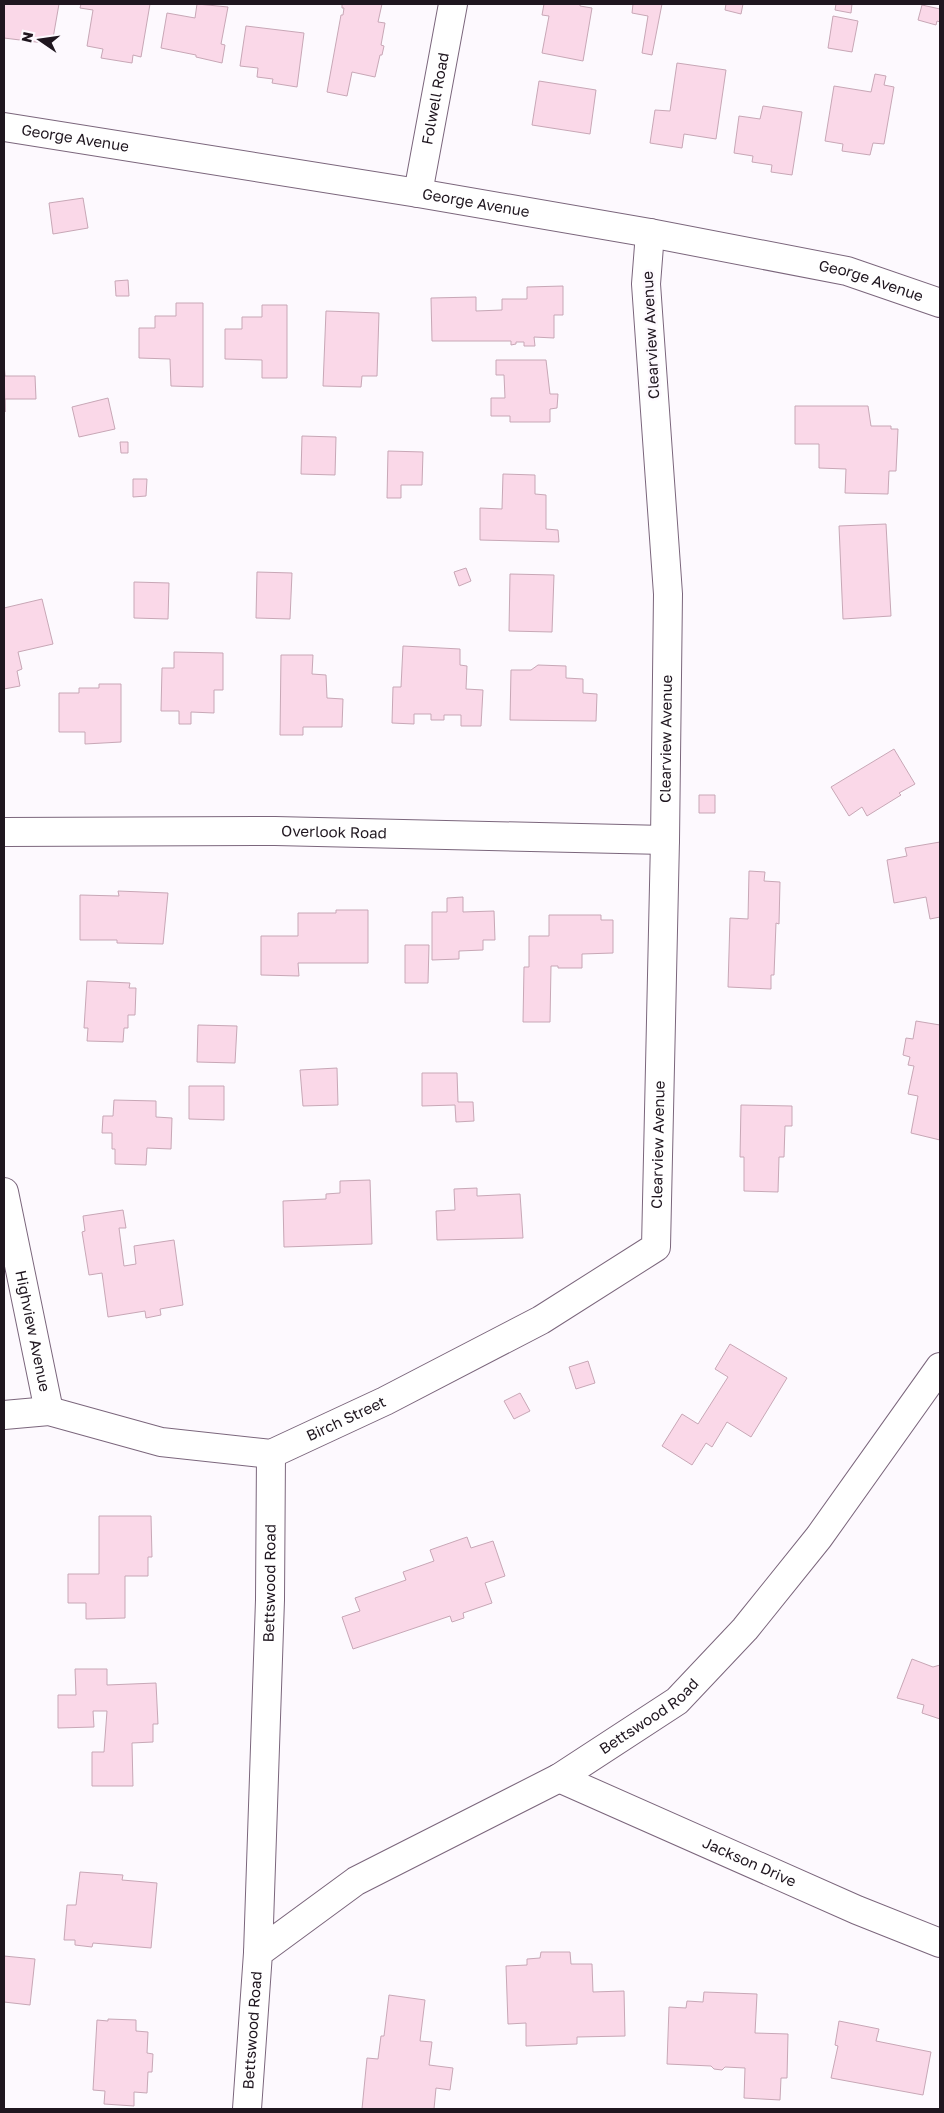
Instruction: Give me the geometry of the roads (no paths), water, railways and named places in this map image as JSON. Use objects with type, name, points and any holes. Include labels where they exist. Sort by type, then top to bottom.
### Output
[{"type":"street","name":"Folwell Road","points":[[418,193],[453,4]]},
{"type":"street","name":"George Avenue","points":[[4,127],[418,193],[650,233],[847,270],[940,303]]},
{"type":"street","name":"Clearview Avenue","points":[[650,233],[646,284],[668,594],[665,840],[656,1247]]},
{"type":"street","name":"Overlook Road","points":[[4,832],[276,832],[665,840]]},
{"type":"street","name":"Highview Avenue","points":[[4,1192],[49,1412]]},
{"type":"street","name":"Birch Street","points":[[270,1454],[385,1401],[541,1320],[656,1247]]},
{"type":"street","name":"Bettswood Road","points":[[258,1953],[356,1881],[558,1778],[677,1701],[745,1629],[819,1537],[940,1367]]},
{"type":"street","points":[[4,1415],[49,1412],[161,1442],[270,1454]]},
{"type":"street","name":"Bettswood Road","points":[[247,2109],[258,1953],[270,1600],[270,1454]]},
{"type":"street","name":"Jackson Drive","points":[[558,1778],[848,1906],[940,1943]]}]
